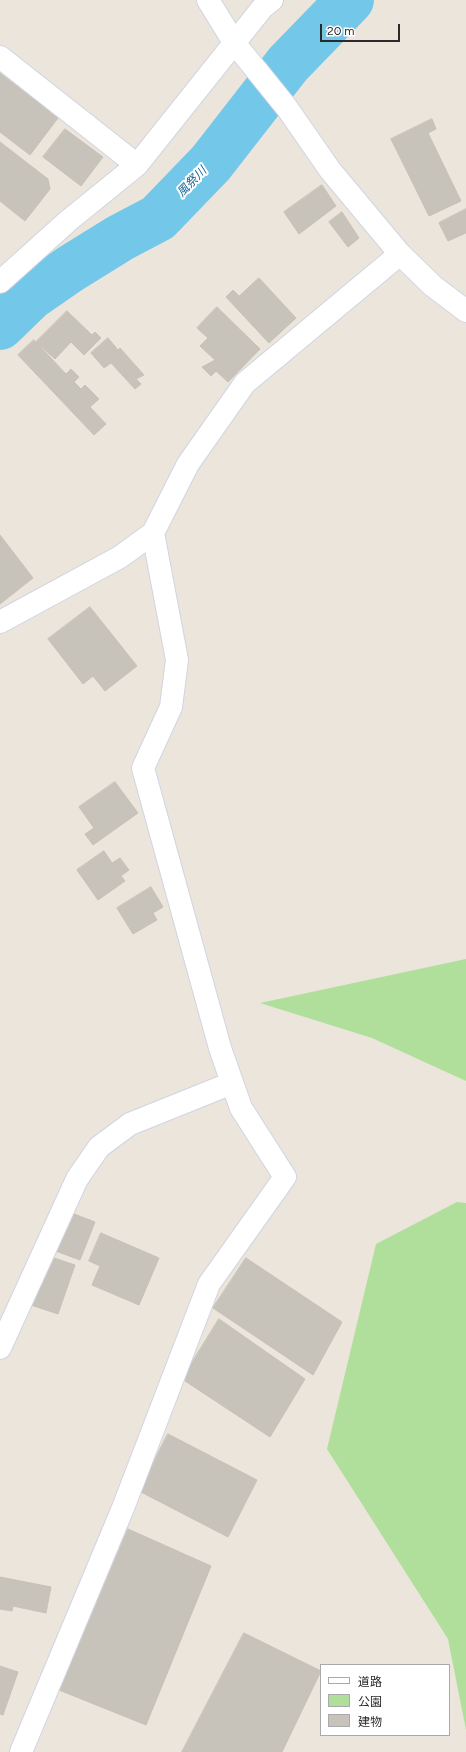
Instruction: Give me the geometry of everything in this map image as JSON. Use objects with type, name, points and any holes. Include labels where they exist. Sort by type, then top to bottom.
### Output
[{"type":"street","points":[[208,0],[235,44],[287,108],[330,170],[400,254],[433,286],[466,310]]},
{"type":"street","points":[[0,282],[68,221],[137,165],[263,7],[272,0]]},
{"type":"street","points":[[0,57],[137,165]]},
{"type":"street","points":[[0,622],[120,558],[153,533],[188,464],[245,383],[400,254]]},
{"type":"street","points":[[21,1752],[123,1508],[209,1284],[285,1177],[241,1108],[232,1083],[220,1048],[143,768],[170,707],[177,660],[153,533]]},
{"type":"street","points":[[0,1348],[77,1180],[99,1147],[130,1124],[232,1083]]},
{"type":"green space","points":[[466,959],[466,1081],[372,1038],[260,1003]]},
{"type":"green space","points":[[457,1202],[466,1203],[466,1730],[448,1639],[327,1449],[376,1244]]},
{"type":"building","points":[[0,73],[58,118],[30,155],[0,132]]},
{"type":"building","points":[[432,119],[436,129],[428,133],[461,201],[429,216],[391,139]]},
{"type":"building","points":[[65,129],[103,157],[81,186],[43,157]]},
{"type":"building","points":[[0,142],[48,179],[50,189],[25,221],[0,201]]},
{"type":"building","points":[[322,185],[336,206],[299,234],[284,212]]},
{"type":"building","points":[[466,209],[466,233],[448,241],[439,223]]},
{"type":"building","points":[[342,212],[359,238],[348,247],[329,222]]},
{"type":"building","points":[[259,278],[296,318],[269,343],[226,297],[233,290],[239,296]]},
{"type":"building","points":[[217,307],[260,349],[228,382],[216,371],[211,376],[202,367],[215,360],[200,346],[208,338],[197,328]]},
{"type":"building","points":[[67,311],[92,335],[95,332],[101,338],[84,355],[71,342],[55,359],[36,342]]},
{"type":"building","points":[[108,338],[118,350],[120,348],[144,375],[136,379],[141,384],[135,389],[111,363],[104,368],[91,353]]},
{"type":"building","points":[[34,340],[66,374],[71,369],[79,377],[74,382],[81,389],[85,385],[99,399],[90,407],[106,424],[94,435],[18,355]]},
{"type":"building","points":[[0,535],[33,578],[0,604]]},
{"type":"building","points":[[90,607],[137,666],[105,691],[93,676],[83,684],[48,639]]},
{"type":"building","points":[[115,782],[138,813],[93,845],[85,834],[94,828],[79,807]]},
{"type":"building","points":[[104,851],[112,863],[120,858],[129,870],[121,876],[125,881],[98,900],[77,870]]},
{"type":"building","points":[[151,887],[163,907],[153,913],[157,920],[133,934],[117,908]]},
{"type":"building","points":[[69,1212],[95,1222],[80,1260],[53,1250]]},
{"type":"building","points":[[101,1233],[159,1258],[139,1305],[92,1285],[100,1266],[89,1261]]},
{"type":"building","points":[[48,1256],[75,1265],[58,1314],[31,1305]]},
{"type":"building","points":[[246,1258],[342,1322],[313,1375],[213,1308]]},
{"type":"building","points":[[219,1319],[305,1379],[270,1437],[182,1379]]},
{"type":"building","points":[[168,1434],[257,1480],[228,1537],[139,1491]]},
{"type":"building","points":[[128,1529],[211,1566],[146,1725],[59,1690]]},
{"type":"building","points":[[0,1577],[51,1587],[46,1613],[13,1606],[12,1611],[0,1609]]},
{"type":"building","points":[[244,1633],[320,1671],[282,1752],[182,1752]]},
{"type":"building","points":[[0,1666],[18,1672],[3,1715],[0,1714]]},
{"type":"waterway","name":"風祭川","points":[[0,326],[31,296],[70,269],[120,238],[158,218],[211,163],[288,64],[350,0]]}]
